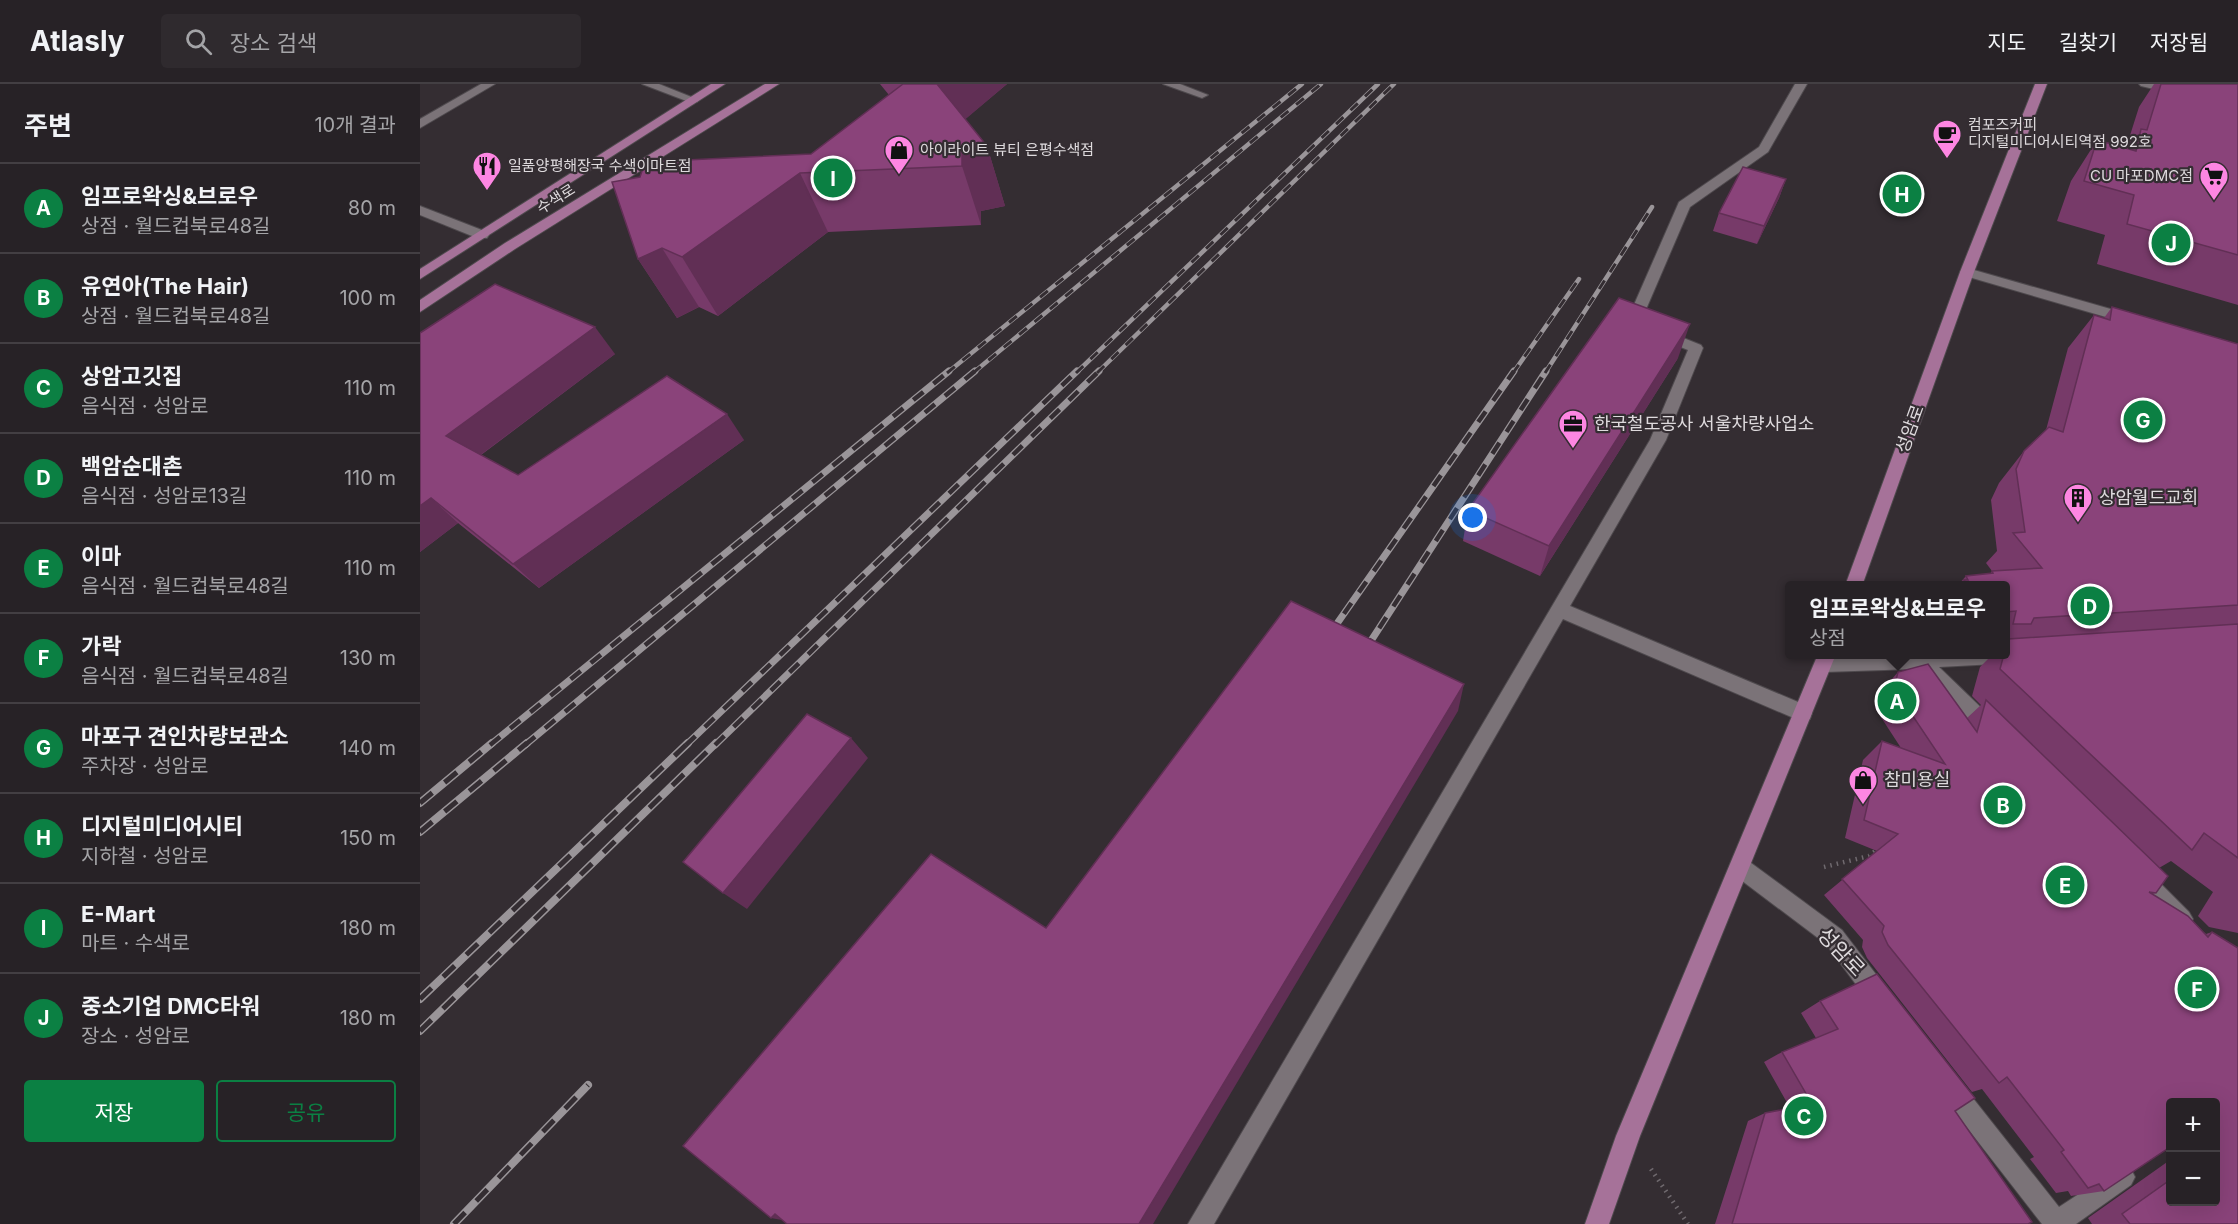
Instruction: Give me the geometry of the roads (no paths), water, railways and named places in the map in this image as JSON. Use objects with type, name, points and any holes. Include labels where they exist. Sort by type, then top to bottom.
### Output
[{"type":"main road","name":"수색로","points":[[420,275],[719,84]]},
{"type":"main road","name":"수색로","points":[[420,307],[510,246],[773,84]]},
{"type":"main road","name":"성암로","points":[[1854,581],[1967,272],[2042,84]]},
{"type":"main road","points":[[1597,1224],[1628,1137],[1826,659]]},
{"type":"street","points":[[420,124],[489,84]]},
{"type":"street","points":[[648,84],[693,100]]},
{"type":"street","points":[[1169,84],[1202,95]]},
{"type":"street","points":[[1200,1224],[1658,440],[1696,348],[1633,323],[1684,205],[1764,150],[1801,84]]},
{"type":"street","points":[[2145,84],[2192,96]]},
{"type":"street","points":[[420,210],[482,235]]},
{"type":"street","points":[[1967,272],[2148,324]]},
{"type":"street","points":[[1560,610],[1803,713]]},
{"type":"street","points":[[2010,655],[2026,654]]},
{"type":"street","points":[[1826,659],[1920,661],[1950,659]]},
{"type":"street","points":[[1920,661],[2001,740]]},
{"type":"street","points":[[2128,865],[2195,932]]},
{"type":"street","name":"성암로","points":[[1740,867],[1834,937],[1891,1011]]},
{"type":"street","points":[[1934,1066],[2056,1224],[2142,1164]]},
{"type":"railway","points":[[947,373],[1302,84]]},
{"type":"railway","points":[[973,373],[1321,84]]},
{"type":"railway","points":[[1076,373],[1378,84]]},
{"type":"railway","points":[[1097,373],[1394,84]]},
{"type":"railway","points":[[1545,373],[1652,207]]},
{"type":"railway","points":[[1513,373],[1579,279]]},
{"type":"railway","points":[[490,745],[949,371]]},
{"type":"railway","points":[[525,745],[975,371]]},
{"type":"railway","points":[[686,745],[1077,371]]},
{"type":"railway","points":[[715,745],[1099,371]]},
{"type":"railway","points":[[1329,635],[1514,371]]},
{"type":"railway","points":[[1365,650],[1546,371]]},
{"type":"railway","points":[[420,803],[492,743]]},
{"type":"railway","points":[[420,832],[527,743]]},
{"type":"railway","points":[[420,999],[688,743]]},
{"type":"railway","points":[[420,1031],[716,743]]},
{"type":"railway","points":[[454,1224],[588,1085]]},
{"type":"place","name":"컴포즈커피 디지털미디어시티역점 992호","points":[[1947,160]]},
{"type":"place","name":"아이라이트 뷰티 은평수색점","points":[[899,176]]},
{"type":"place","name":"E-Mart","points":[[833,178]]},
{"type":"place","name":"일품양평해장국 수색이마트점","points":[[487,192]]},
{"type":"place","name":"디지털미디어시티","points":[[1902,194]]},
{"type":"place","name":"CU 마포DMC점","points":[[2214,202]]},
{"type":"place","name":"중소기업 DMC타워","points":[[2171,243]]},
{"type":"place","name":"마포구 견인차량보관소","points":[[2143,420]]},
{"type":"place","name":"한국철도공사 서울차량사업소","points":[[1573,450]]},
{"type":"place","name":"상암월드교회","points":[[2078,524]]},
{"type":"place","name":"백암순대촌","points":[[2090,606]]},
{"type":"place","name":"임프로왁싱&브로우","points":[[1897,701]]},
{"type":"place","name":"유연아(The Hair)","points":[[2003,805]]},
{"type":"place","name":"참미용실","points":[[1863,806]]},
{"type":"place","name":"이마","points":[[2065,885]]},
{"type":"place","name":"가락","points":[[2197,989]]},
{"type":"place","name":"상암고깃집","points":[[1804,1116]]}]
